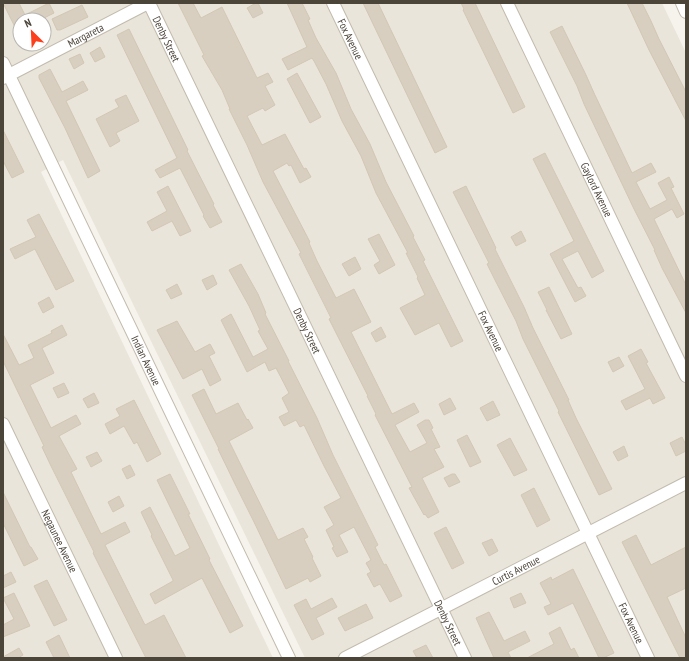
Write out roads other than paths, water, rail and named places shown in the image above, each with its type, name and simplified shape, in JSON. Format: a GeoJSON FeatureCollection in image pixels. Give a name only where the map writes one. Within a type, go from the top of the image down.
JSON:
{"type":"FeatureCollection","features":[{"type":"Feature","properties":{"kind":"street","name":"Margareta"},"geometry":{"type":"LineString","coordinates":[[6,77],[148,3]]}},
{"type":"Feature","properties":{"kind":"street","name":"Denby Street"},"geometry":{"type":"LineString","coordinates":[[148,3],[465,658]]}},
{"type":"Feature","properties":{"kind":"street","name":"Fox Avenue"},"geometry":{"type":"LineString","coordinates":[[333,3],[648,658]]}},
{"type":"Feature","properties":{"kind":"street","name":"Gaylord Avenue"},"geometry":{"type":"LineString","coordinates":[[507,3],[686,376]]}},
{"type":"Feature","properties":{"kind":"street"},"geometry":{"type":"LineString","coordinates":[[682,3],[686,12]]}},
{"type":"Feature","properties":{"kind":"street","name":"Indian Avenue"},"geometry":{"type":"LineString","coordinates":[[3,63],[6,77],[289,658]]}},
{"type":"Feature","properties":{"kind":"street","name":"Negaunee Avenue"},"geometry":{"type":"LineString","coordinates":[[3,424],[116,658]]}},
{"type":"Feature","properties":{"kind":"street","name":"Curtis Avenue"},"geometry":{"type":"LineString","coordinates":[[345,658],[686,483]]}}]}
